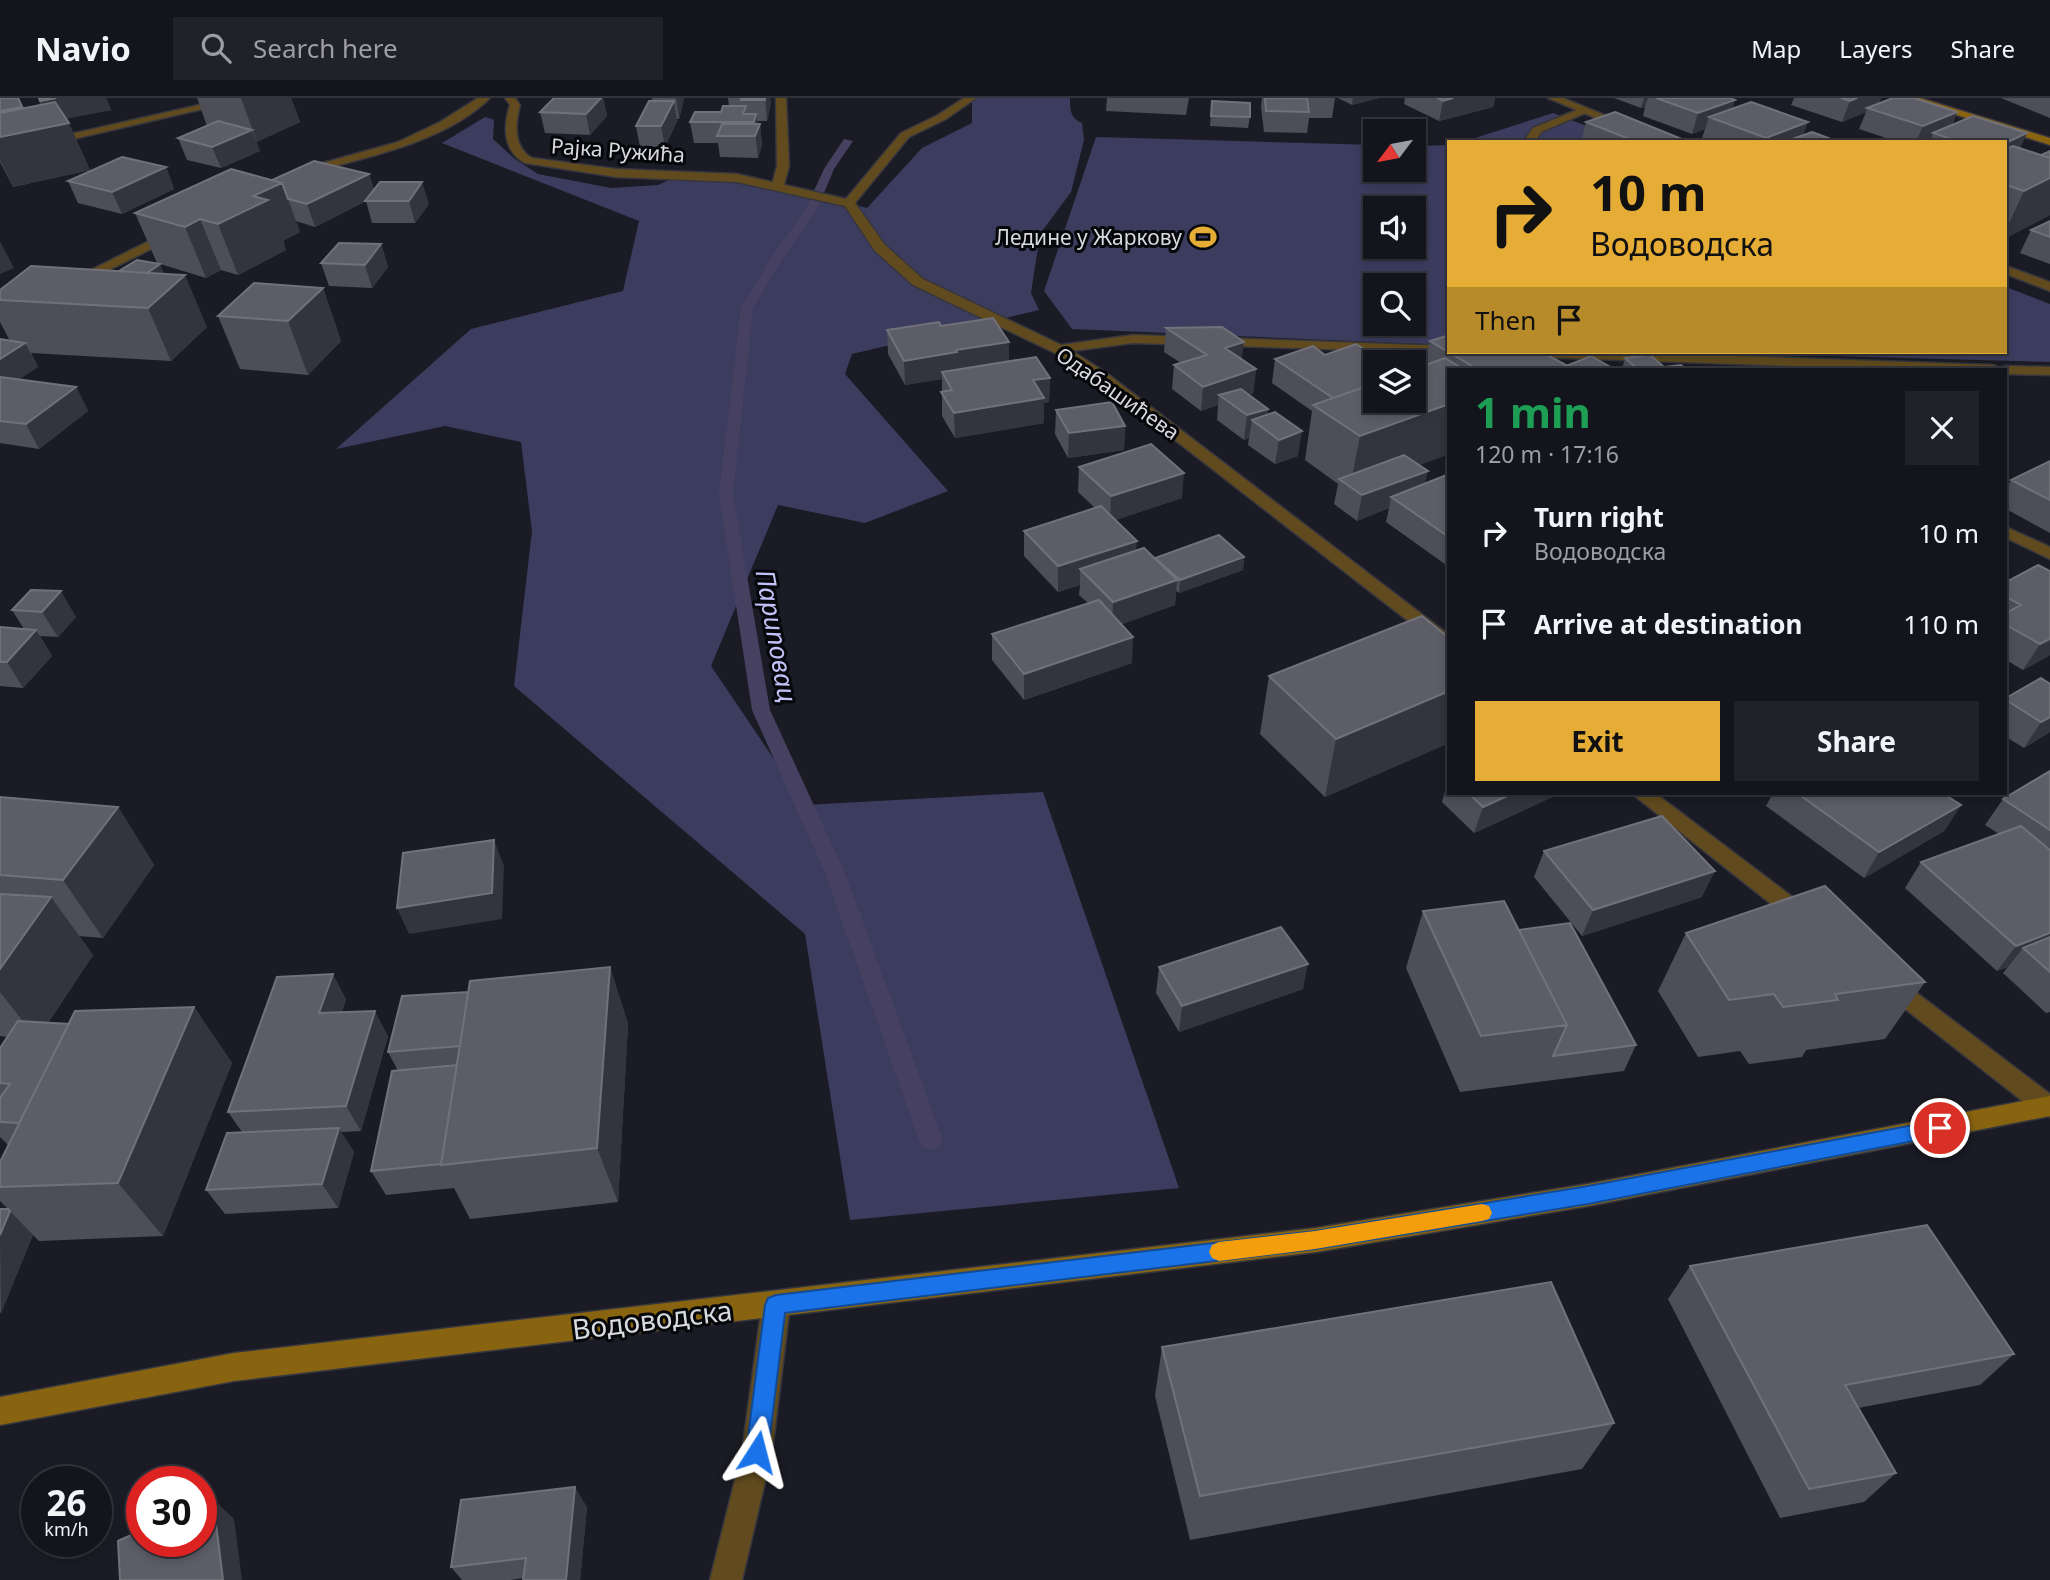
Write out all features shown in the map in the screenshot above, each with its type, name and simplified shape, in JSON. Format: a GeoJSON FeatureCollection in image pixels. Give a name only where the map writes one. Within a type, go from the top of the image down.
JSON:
{"type":"FeatureCollection","features":[{"type":"Feature","properties":{"kind":"street"},"geometry":{"type":"LineString","coordinates":[[0,153],[245,98]]}},
{"type":"Feature","properties":{"kind":"street"},"geometry":{"type":"LineString","coordinates":[[283,179],[307,168],[402,144],[444,124],[485,98]]}},
{"type":"Feature","properties":{"kind":"street","name":"Рајка Ружића"},"geometry":{"type":"LineString","coordinates":[[510,98],[515,105],[512,116],[514,148],[522,159],[616,173],[706,175],[778,185],[845,201]]}},
{"type":"Feature","properties":{"kind":"street"},"geometry":{"type":"LineString","coordinates":[[778,185],[783,166],[781,98]]}},
{"type":"Feature","properties":{"kind":"street"},"geometry":{"type":"LineString","coordinates":[[845,201],[905,135],[942,117],[971,98]]}},
{"type":"Feature","properties":{"kind":"street"},"geometry":{"type":"LineString","coordinates":[[1553,98],[1659,140]]}},
{"type":"Feature","properties":{"kind":"street"},"geometry":{"type":"LineString","coordinates":[[1909,98],[2050,142]]}},
{"type":"Feature","properties":{"kind":"street"},"geometry":{"type":"LineString","coordinates":[[1530,140],[1537,130],[1584,110]]}},
{"type":"Feature","properties":{"kind":"street","name":"Одабашићева"},"geometry":{"type":"LineString","coordinates":[[845,201],[880,248],[918,282],[1060,350],[1100,375],[1447,642]]}},
{"type":"Feature","properties":{"kind":"street"},"geometry":{"type":"LineString","coordinates":[[56,290],[187,226]]}},
{"type":"Feature","properties":{"kind":"street"},"geometry":{"type":"LineString","coordinates":[[2007,270],[2050,287]]}},
{"type":"Feature","properties":{"kind":"street"},"geometry":{"type":"LineString","coordinates":[[1060,350],[1078,345],[1133,339],[1447,350]]}},
{"type":"Feature","properties":{"kind":"street"},"geometry":{"type":"LineString","coordinates":[[1582,354],[1967,368]]}},
{"type":"Feature","properties":{"kind":"street"},"geometry":{"type":"LineString","coordinates":[[1653,356],[1676,368]]}},
{"type":"Feature","properties":{"kind":"street"},"geometry":{"type":"LineString","coordinates":[[2007,370],[2050,371]]}},
{"type":"Feature","properties":{"kind":"street"},"geometry":{"type":"LineString","coordinates":[[2007,532],[2050,554]]}},
{"type":"Feature","properties":{"kind":"street"},"geometry":{"type":"LineString","coordinates":[[1644,795],[1817,928]]}},
{"type":"Feature","properties":{"kind":"street"},"geometry":{"type":"LineString","coordinates":[[1872,971],[2049,1106]]}},
{"type":"Feature","properties":{"kind":"street","name":"Водоводска"},"geometry":{"type":"LineString","coordinates":[[0,1411],[234,1367],[1315,1240],[1601,1193],[2049,1106]]}},
{"type":"Feature","properties":{"kind":"street"},"geometry":{"type":"LineString","coordinates":[[726,1580],[757,1452],[776,1305]]}},
{"type":"Feature","properties":{"kind":"shaded area"},"geometry":{"type":"Polygon","coordinates":[[[972,98],[1070,98],[1073,116],[1082,123],[1084,140],[1071,192],[1040,234],[1031,293],[1039,310],[852,354],[845,374],[948,491],[865,523],[778,505],[711,666],[805,805],[1043,792],[1179,1188],[850,1220],[805,934],[514,686],[532,531],[521,442],[445,426],[336,449],[471,329],[623,291],[639,221],[442,143],[485,117],[494,120],[493,139],[515,159],[538,174],[611,188],[658,185],[680,175],[778,185],[867,208],[922,148],[972,123],[972,98]]]}},
{"type":"Feature","properties":{"kind":"shaded area"},"geometry":{"type":"Polygon","coordinates":[[[1553,113],[1623,140],[1468,140],[1553,113]]]}},
{"type":"Feature","properties":{"kind":"shaded area"},"geometry":{"type":"Polygon","coordinates":[[[1096,137],[1363,145],[1363,182],[1426,182],[1426,146],[1447,145],[1447,345],[1072,329],[1044,291],[1096,137]]]}},
{"type":"Feature","properties":{"kind":"shaded area"},"geometry":{"type":"Polygon","coordinates":[[[2007,287],[2050,304],[2050,362],[1756,354],[2007,354],[2007,287]]]}},
{"type":"Feature","properties":{"kind":"building"},"geometry":{"type":"Polygon","coordinates":[[[0,98],[18,98],[22,107],[0,111],[0,98]]]}},
{"type":"Feature","properties":{"kind":"building"},"geometry":{"type":"Polygon","coordinates":[[[554,98],[601,98],[586,114],[540,112],[554,98]]]}},
{"type":"Feature","properties":{"kind":"building"},"geometry":{"type":"Polygon","coordinates":[[[765,98],[765,100],[741,100],[765,98]]]}},
{"type":"Feature","properties":{"kind":"building"},"geometry":{"type":"Polygon","coordinates":[[[1265,98],[1307,98],[1309,112],[1266,111],[1265,98]]]}},
{"type":"Feature","properties":{"kind":"building"},"geometry":{"type":"Polygon","coordinates":[[[1656,98],[1730,98],[1735,100],[1698,113],[1656,98]]]}},
{"type":"Feature","properties":{"kind":"building"},"geometry":{"type":"Polygon","coordinates":[[[1893,98],[1914,98],[1957,112],[1923,126],[1867,108],[1893,98]]]}},
{"type":"Feature","properties":{"kind":"building"},"geometry":{"type":"Polygon","coordinates":[[[649,101],[674,101],[661,126],[636,126],[649,101]]]}},
{"type":"Feature","properties":{"kind":"building"},"geometry":{"type":"Polygon","coordinates":[[[1212,101],[1250,103],[1250,117],[1211,116],[1212,101]]]}},
{"type":"Feature","properties":{"kind":"building"},"geometry":{"type":"Polygon","coordinates":[[[55,102],[69,123],[0,137],[0,113],[55,102]]]}},
{"type":"Feature","properties":{"kind":"building"},"geometry":{"type":"Polygon","coordinates":[[[1751,102],[1808,122],[1766,138],[1709,117],[1751,102]]]}},
{"type":"Feature","properties":{"kind":"building"},"geometry":{"type":"Polygon","coordinates":[[[723,106],[746,106],[743,114],[756,114],[754,122],[690,122],[695,112],[721,112],[723,106]]]}},
{"type":"Feature","properties":{"kind":"building"},"geometry":{"type":"Polygon","coordinates":[[[1615,112],[1684,140],[1632,140],[1586,122],[1615,112]]]}},
{"type":"Feature","properties":{"kind":"building"},"geometry":{"type":"Polygon","coordinates":[[[1973,116],[2027,133],[2007,143],[2007,140],[1954,140],[1933,133],[1973,116]]]}},
{"type":"Feature","properties":{"kind":"building"},"geometry":{"type":"Polygon","coordinates":[[[218,121],[252,130],[212,147],[178,138],[218,121]]]}},
{"type":"Feature","properties":{"kind":"building"},"geometry":{"type":"Polygon","coordinates":[[[722,124],[760,124],[755,136],[717,136],[722,124]]]}},
{"type":"Feature","properties":{"kind":"building"},"geometry":{"type":"Polygon","coordinates":[[[1812,132],[1834,140],[1790,140],[1812,132]]]}},
{"type":"Feature","properties":{"kind":"building"},"geometry":{"type":"Polygon","coordinates":[[[2013,146],[2050,158],[2050,178],[2024,191],[2007,185],[2007,149],[2013,146]]]}},
{"type":"Feature","properties":{"kind":"building"},"geometry":{"type":"Polygon","coordinates":[[[2050,151],[2050,158],[2041,155],[2050,151]]]}},
{"type":"Feature","properties":{"kind":"building"},"geometry":{"type":"Polygon","coordinates":[[[122,157],[166,167],[112,192],[68,181],[122,157]]]}},
{"type":"Feature","properties":{"kind":"building"},"geometry":{"type":"Polygon","coordinates":[[[314,161],[369,174],[307,204],[288,199],[282,183],[272,180],[314,161]]]}},
{"type":"Feature","properties":{"kind":"building"},"geometry":{"type":"Polygon","coordinates":[[[231,169],[282,183],[253,196],[268,200],[218,224],[200,219],[185,227],[135,213],[231,169]]]}},
{"type":"Feature","properties":{"kind":"building"},"geometry":{"type":"Polygon","coordinates":[[[380,182],[422,182],[409,201],[365,201],[380,182]]]}},
{"type":"Feature","properties":{"kind":"building"},"geometry":{"type":"Polygon","coordinates":[[[2050,221],[2050,237],[2031,230],[2050,221]]]}},
{"type":"Feature","properties":{"kind":"building"},"geometry":{"type":"Polygon","coordinates":[[[339,243],[381,244],[365,265],[321,263],[339,243]]]}},
{"type":"Feature","properties":{"kind":"building"},"geometry":{"type":"Polygon","coordinates":[[[137,260],[160,264],[147,273],[119,271],[137,260]]]}},
{"type":"Feature","properties":{"kind":"building"},"geometry":{"type":"Polygon","coordinates":[[[31,266],[185,275],[148,308],[0,300],[0,290],[31,266]]]}},
{"type":"Feature","properties":{"kind":"building"},"geometry":{"type":"Polygon","coordinates":[[[254,283],[323,288],[288,321],[218,316],[254,283]]]}},
{"type":"Feature","properties":{"kind":"building"},"geometry":{"type":"Polygon","coordinates":[[[993,318],[1009,342],[904,361],[887,330],[939,322],[941,326],[993,318]]]}},
{"type":"Feature","properties":{"kind":"building"},"geometry":{"type":"Polygon","coordinates":[[[1222,327],[1244,342],[1225,348],[1256,369],[1203,387],[1174,365],[1207,355],[1166,328],[1222,327]]]}},
{"type":"Feature","properties":{"kind":"building"},"geometry":{"type":"Polygon","coordinates":[[[1447,336],[1447,351],[1430,341],[1447,336]]]}},
{"type":"Feature","properties":{"kind":"building"},"geometry":{"type":"Polygon","coordinates":[[[0,339],[25,343],[0,359],[0,339]]]}},
{"type":"Feature","properties":{"kind":"building"},"geometry":{"type":"Polygon","coordinates":[[[1356,344],[1365,350],[1363,350],[1363,388],[1333,398],[1275,359],[1313,346],[1325,355],[1356,344]]]}},
{"type":"Feature","properties":{"kind":"building"},"geometry":{"type":"Polygon","coordinates":[[[1452,354],[1546,354],[1571,368],[1475,368],[1452,354]]]}},
{"type":"Feature","properties":{"kind":"building"},"geometry":{"type":"Polygon","coordinates":[[[1650,355],[1664,367],[1681,365],[1685,368],[1636,368],[1625,358],[1650,355]]]}},
{"type":"Feature","properties":{"kind":"building"},"geometry":{"type":"Polygon","coordinates":[[[1591,356],[1612,368],[1571,368],[1566,366],[1591,356]]]}},
{"type":"Feature","properties":{"kind":"building"},"geometry":{"type":"Polygon","coordinates":[[[1036,357],[1050,378],[1033,380],[1044,398],[954,413],[941,392],[952,390],[942,372],[1036,357]]]}},
{"type":"Feature","properties":{"kind":"building"},"geometry":{"type":"Polygon","coordinates":[[[1445,358],[1461,368],[1447,368],[1447,405],[1426,412],[1426,365],[1445,358]]]}},
{"type":"Feature","properties":{"kind":"building"},"geometry":{"type":"Polygon","coordinates":[[[0,377],[76,387],[26,424],[0,421],[0,377]]]}},
{"type":"Feature","properties":{"kind":"building"},"geometry":{"type":"Polygon","coordinates":[[[1363,388],[1363,413],[1424,413],[1360,436],[1313,405],[1363,388]]]}},
{"type":"Feature","properties":{"kind":"building"},"geometry":{"type":"Polygon","coordinates":[[[1241,389],[1268,409],[1247,415],[1219,395],[1241,389]]]}},
{"type":"Feature","properties":{"kind":"building"},"geometry":{"type":"Polygon","coordinates":[[[1112,402],[1125,426],[1069,433],[1056,410],[1112,402]]]}},
{"type":"Feature","properties":{"kind":"building"},"geometry":{"type":"Polygon","coordinates":[[[1275,412],[1302,431],[1279,440],[1252,420],[1275,412]]]}},
{"type":"Feature","properties":{"kind":"building"},"geometry":{"type":"Polygon","coordinates":[[[1151,444],[1184,473],[1111,496],[1079,467],[1151,444]]]}},
{"type":"Feature","properties":{"kind":"building"},"geometry":{"type":"Polygon","coordinates":[[[1404,455],[1428,471],[1362,495],[1339,479],[1404,455]]]}},
{"type":"Feature","properties":{"kind":"building"},"geometry":{"type":"Polygon","coordinates":[[[2050,461],[2050,500],[2011,480],[2050,461]]]}},
{"type":"Feature","properties":{"kind":"building"},"geometry":{"type":"Polygon","coordinates":[[[1447,475],[1447,536],[1391,497],[1447,475]]]}},
{"type":"Feature","properties":{"kind":"building"},"geometry":{"type":"Polygon","coordinates":[[[1101,506],[1137,541],[1058,566],[1024,531],[1101,506]]]}},
{"type":"Feature","properties":{"kind":"building"},"geometry":{"type":"Polygon","coordinates":[[[1219,535],[1244,557],[1180,580],[1155,558],[1219,535]]]}},
{"type":"Feature","properties":{"kind":"building"},"geometry":{"type":"Polygon","coordinates":[[[1144,548],[1177,580],[1113,602],[1080,569],[1144,548]]]}},
{"type":"Feature","properties":{"kind":"building"},"geometry":{"type":"Polygon","coordinates":[[[2038,565],[2050,571],[2050,639],[2040,644],[2007,626],[2007,612],[2021,605],[2007,598],[2007,581],[2038,565]]]}},
{"type":"Feature","properties":{"kind":"building"},"geometry":{"type":"Polygon","coordinates":[[[31,590],[61,591],[42,612],[12,610],[31,590]]]}},
{"type":"Feature","properties":{"kind":"building"},"geometry":{"type":"Polygon","coordinates":[[[1099,600],[1133,637],[1024,674],[992,634],[1099,600]]]}},
{"type":"Feature","properties":{"kind":"building"},"geometry":{"type":"Polygon","coordinates":[[[1422,616],[1447,636],[1447,692],[1336,739],[1269,676],[1422,616]]]}},
{"type":"Feature","properties":{"kind":"building"},"geometry":{"type":"Polygon","coordinates":[[[0,627],[36,630],[7,662],[0,662],[0,627]]]}},
{"type":"Feature","properties":{"kind":"building"},"geometry":{"type":"Polygon","coordinates":[[[2041,678],[2050,684],[2050,717],[2041,722],[2007,701],[2007,697],[2041,678]]]}},
{"type":"Feature","properties":{"kind":"building"},"geometry":{"type":"Polygon","coordinates":[[[2050,771],[2050,830],[2003,799],[2050,771]]]}},
{"type":"Feature","properties":{"kind":"building"},"geometry":{"type":"Polygon","coordinates":[[[1470,795],[1510,795],[1483,807],[1470,795]]]}},
{"type":"Feature","properties":{"kind":"building"},"geometry":{"type":"Polygon","coordinates":[[[1800,795],[1945,795],[1961,805],[1879,852],[1800,795]]]}},
{"type":"Feature","properties":{"kind":"building"},"geometry":{"type":"Polygon","coordinates":[[[0,797],[118,807],[63,880],[0,875],[0,797]]]}},
{"type":"Feature","properties":{"kind":"building"},"geometry":{"type":"Polygon","coordinates":[[[1662,816],[1715,871],[1593,910],[1544,851],[1662,816]]]}},
{"type":"Feature","properties":{"kind":"building"},"geometry":{"type":"Polygon","coordinates":[[[2021,826],[2050,850],[2050,933],[2016,946],[1921,862],[2021,826]]]}},
{"type":"Feature","properties":{"kind":"building"},"geometry":{"type":"Polygon","coordinates":[[[494,840],[492,893],[397,908],[403,853],[494,840]]]}},
{"type":"Feature","properties":{"kind":"building"},"geometry":{"type":"Polygon","coordinates":[[[1825,886],[1925,982],[1835,994],[1838,1000],[1783,1007],[1774,994],[1729,1000],[1686,933],[1825,886]]]}},
{"type":"Feature","properties":{"kind":"building"},"geometry":{"type":"Polygon","coordinates":[[[0,894],[51,897],[0,969],[0,894]]]}},
{"type":"Feature","properties":{"kind":"building"},"geometry":{"type":"Polygon","coordinates":[[[1504,901],[1567,1025],[1481,1036],[1423,911],[1504,901]]]}},
{"type":"Feature","properties":{"kind":"building"},"geometry":{"type":"Polygon","coordinates":[[[1570,923],[1636,1045],[1553,1056],[1567,1025],[1519,930],[1570,923]]]}},
{"type":"Feature","properties":{"kind":"building"},"geometry":{"type":"Polygon","coordinates":[[[1281,927],[1308,964],[1182,1006],[1159,967],[1281,927]]]}},
{"type":"Feature","properties":{"kind":"building"},"geometry":{"type":"Polygon","coordinates":[[[2050,937],[2050,972],[2023,948],[2050,937]]]}},
{"type":"Feature","properties":{"kind":"building"},"geometry":{"type":"Polygon","coordinates":[[[610,967],[597,1148],[441,1165],[470,981],[610,967]]]}},
{"type":"Feature","properties":{"kind":"building"},"geometry":{"type":"Polygon","coordinates":[[[333,974],[319,1013],[375,1011],[346,1106],[228,1112],[277,977],[333,974]]]}},
{"type":"Feature","properties":{"kind":"building"},"geometry":{"type":"Polygon","coordinates":[[[468,992],[460,1046],[388,1052],[402,996],[468,992]]]}},
{"type":"Feature","properties":{"kind":"building"},"geometry":{"type":"Polygon","coordinates":[[[194,1007],[118,1183],[0,1187],[0,1162],[75,1011],[194,1007]]]}},
{"type":"Feature","properties":{"kind":"building"},"geometry":{"type":"Polygon","coordinates":[[[18,1021],[69,1024],[19,1123],[0,1122],[0,1098],[10,1084],[0,1083],[0,1048],[18,1021]]]}},
{"type":"Feature","properties":{"kind":"building"},"geometry":{"type":"Polygon","coordinates":[[[457,1065],[441,1164],[371,1171],[392,1071],[457,1065]]]}},
{"type":"Feature","properties":{"kind":"building"},"geometry":{"type":"Polygon","coordinates":[[[339,1128],[322,1184],[206,1190],[227,1133],[339,1128]]]}},
{"type":"Feature","properties":{"kind":"building"},"geometry":{"type":"Polygon","coordinates":[[[0,1209],[10,1211],[0,1235],[0,1209]]]}},
{"type":"Feature","properties":{"kind":"building"},"geometry":{"type":"Polygon","coordinates":[[[1927,1225],[2014,1354],[1845,1385],[1896,1473],[1809,1489],[1690,1266],[1927,1225]]]}},
{"type":"Feature","properties":{"kind":"building"},"geometry":{"type":"Polygon","coordinates":[[[1551,1282],[1614,1423],[1200,1496],[1162,1347],[1551,1282]]]}},
{"type":"Feature","properties":{"kind":"building"},"geometry":{"type":"Polygon","coordinates":[[[575,1487],[566,1580],[523,1580],[526,1558],[451,1567],[461,1500],[575,1487]]]}},
{"type":"Feature","properties":{"kind":"building"},"geometry":{"type":"Polygon","coordinates":[[[217,1531],[223,1580],[120,1580],[118,1541],[126,1537],[126,1557],[217,1557],[217,1531]]]}},
{"type":"Feature","properties":{"kind":"waterway","name":"Париповац"},"geometry":{"type":"LineString","coordinates":[[848,141],[829,169],[811,210],[777,258],[747,308],[726,494],[761,710],[835,873],[931,1140]]}},
{"type":"Feature","properties":{"kind":"slow traffic"},"geometry":{"type":"LineString","coordinates":[[1219,1252],[1315,1240],[1482,1213]]}},
{"type":"Feature","properties":{"kind":"place","name":"Ледине у Жаркову"},"geometry":{"type":"Point","coordinates":[1203,237]}},
{"type":"Feature","properties":{"kind":"route"},"geometry":{"type":"LineString","coordinates":[[757,1452],[776,1305],[1315,1240],[1588,1195],[1940,1128]]}}]}
